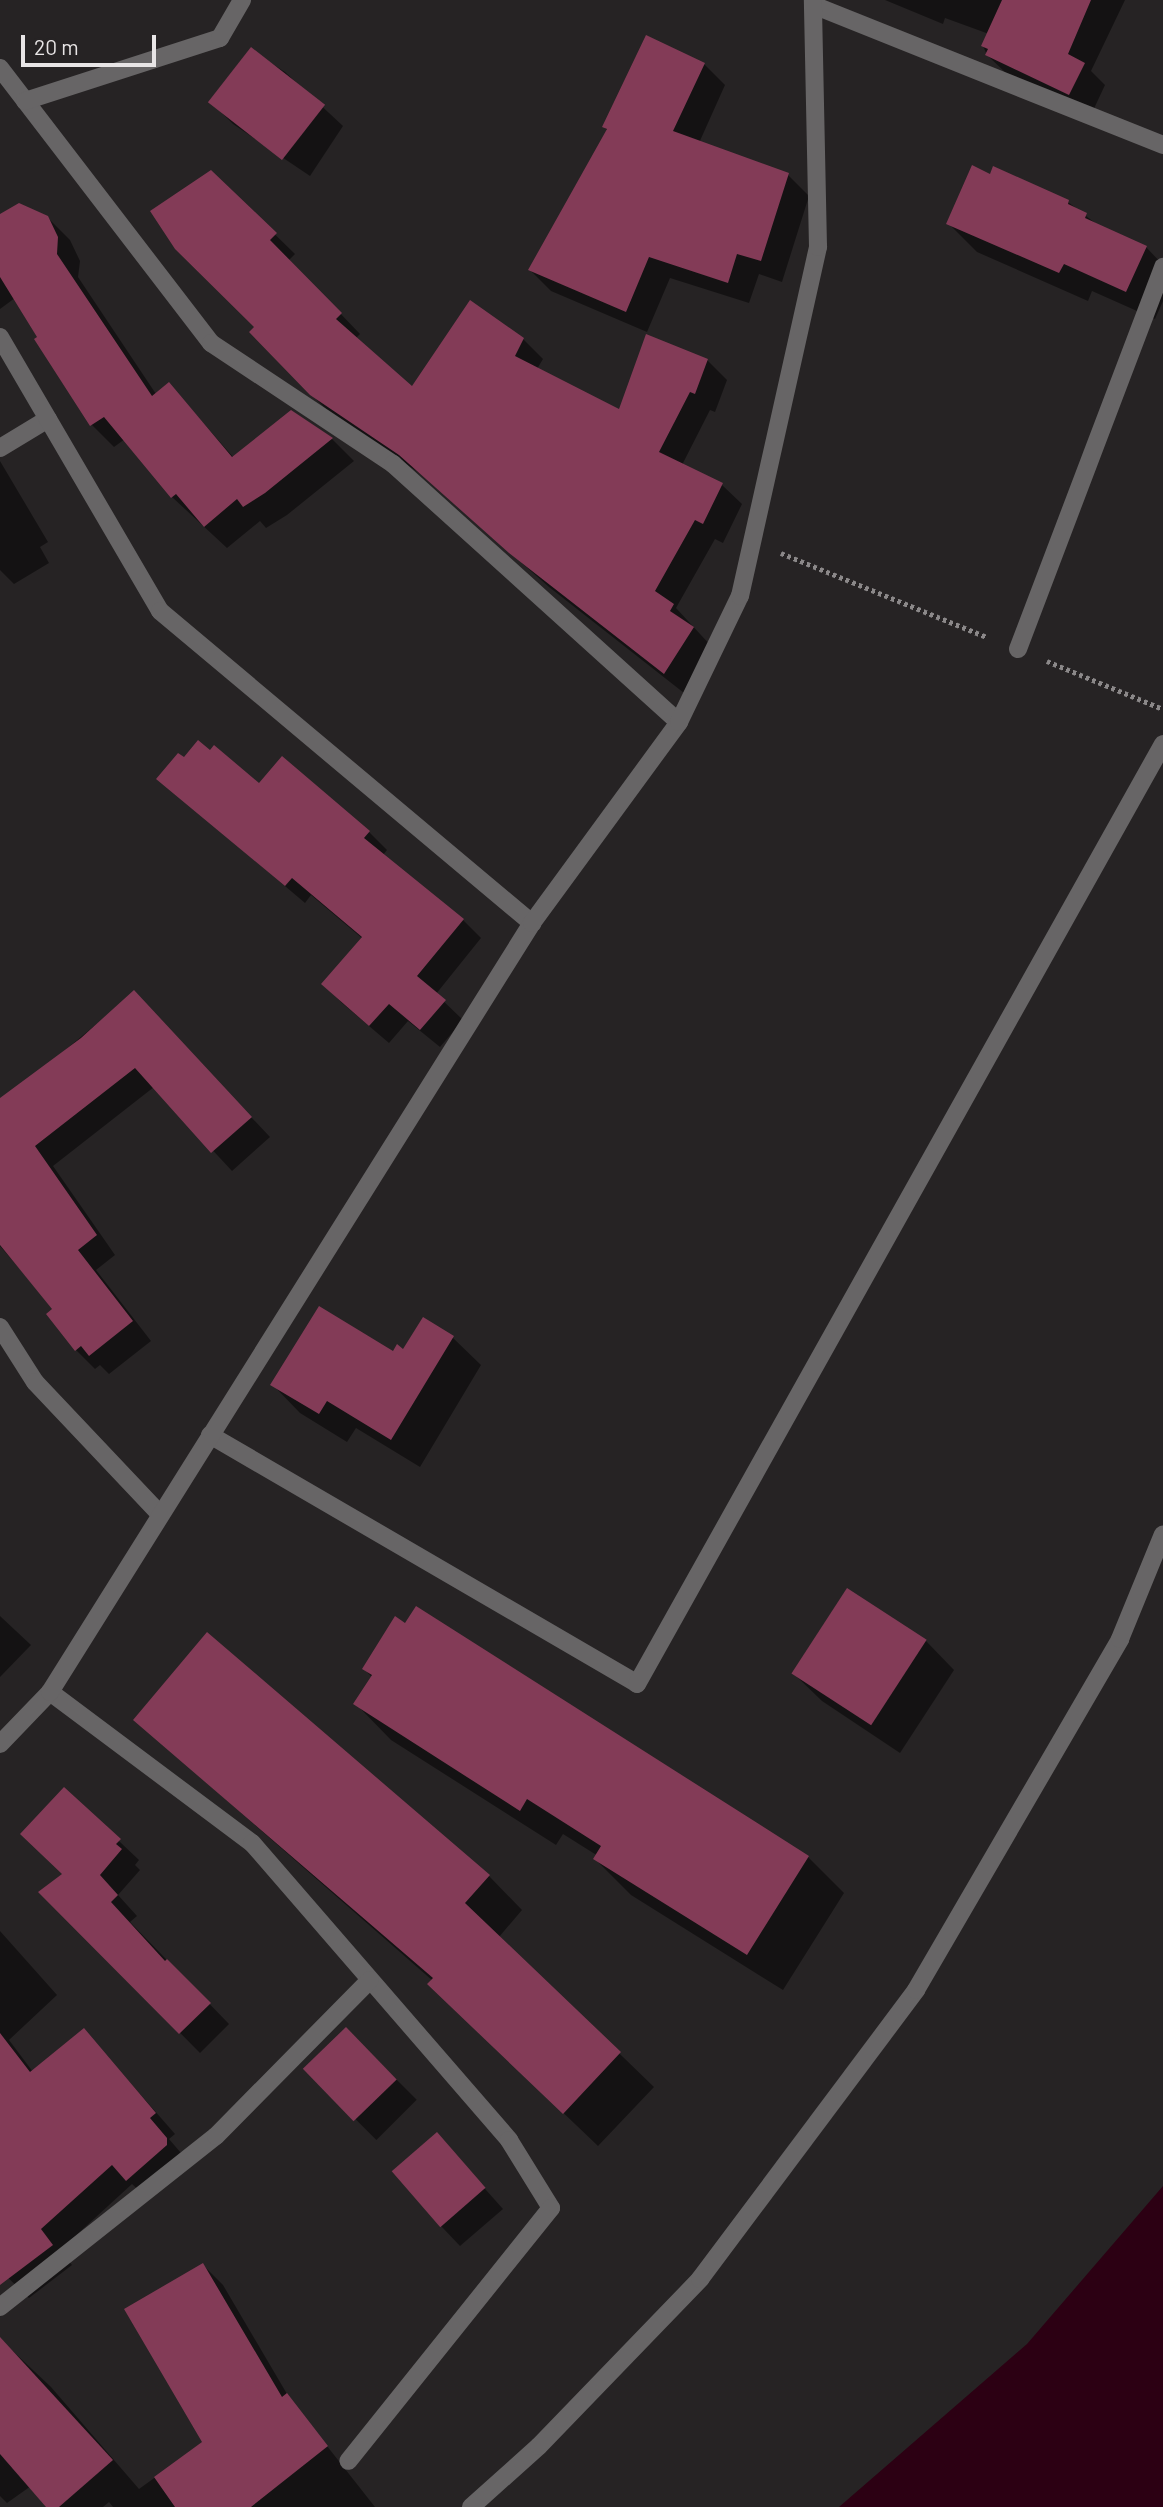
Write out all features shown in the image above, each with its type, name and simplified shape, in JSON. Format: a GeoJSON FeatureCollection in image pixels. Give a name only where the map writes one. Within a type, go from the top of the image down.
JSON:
{"type":"FeatureCollection","features":[{"type":"Feature","properties":{"kind":"street"},"geometry":{"type":"LineString","coordinates":[[25,101],[220,38],[242,0]]}},
{"type":"Feature","properties":{"kind":"street"},"geometry":{"type":"LineString","coordinates":[[0,1744],[50,1692],[532,923],[679,722],[740,596],[818,247],[813,3],[1163,145]]}},
{"type":"Feature","properties":{"kind":"street"},"geometry":{"type":"LineString","coordinates":[[0,68],[211,343],[393,464],[679,722]]}},
{"type":"Feature","properties":{"kind":"street"},"geometry":{"type":"LineString","coordinates":[[1018,649],[1163,267]]}},
{"type":"Feature","properties":{"kind":"street"},"geometry":{"type":"LineString","coordinates":[[0,337],[160,611],[532,923]]}},
{"type":"Feature","properties":{"kind":"street"},"geometry":{"type":"LineString","coordinates":[[0,448],[48,419]]}},
{"type":"Feature","properties":{"kind":"street"},"geometry":{"type":"LineString","coordinates":[[210,1435],[637,1684],[1163,744]]}},
{"type":"Feature","properties":{"kind":"street"},"geometry":{"type":"LineString","coordinates":[[0,1327],[35,1382],[160,1514]]}},
{"type":"Feature","properties":{"kind":"street"},"geometry":{"type":"LineString","coordinates":[[471,2507],[539,2446],[700,2279],[916,1990],[1120,1639],[1163,1534]]}},
{"type":"Feature","properties":{"kind":"street"},"geometry":{"type":"LineString","coordinates":[[50,1692],[252,1843],[509,2140],[551,2208],[348,2461]]}},
{"type":"Feature","properties":{"kind":"street"},"geometry":{"type":"LineString","coordinates":[[0,2307],[216,2136],[370,1980]]}},
{"type":"Feature","properties":{"kind":"path"},"geometry":{"type":"LineString","coordinates":[[753,541],[1163,709]]}},
{"type":"Feature","properties":{"kind":"shaded area"},"geometry":{"type":"Polygon","coordinates":[[[1163,2186],[1163,2507],[839,2507],[1027,2344],[1163,2186]]]}},
{"type":"Feature","properties":{"kind":"building"},"geometry":{"type":"Polygon","coordinates":[[[1002,0],[1091,0],[1068,54],[1085,63],[1069,95],[985,55],[988,49],[981,46],[1002,0]]]}},
{"type":"Feature","properties":{"kind":"building"},"geometry":{"type":"Polygon","coordinates":[[[646,35],[705,63],[673,131],[789,173],[761,261],[737,254],[728,283],[649,257],[626,312],[528,270],[607,129],[602,127],[646,35]]]}},
{"type":"Feature","properties":{"kind":"building"},"geometry":{"type":"Polygon","coordinates":[[[251,47],[325,105],[282,160],[208,102],[251,47]]]}},
{"type":"Feature","properties":{"kind":"building"},"geometry":{"type":"Polygon","coordinates":[[[972,165],[990,174],[993,166],[1069,200],[1068,204],[1087,213],[1085,218],[1147,246],[1126,292],[1064,264],[1059,273],[946,224],[972,165]]]}},
{"type":"Feature","properties":{"kind":"building"},"geometry":{"type":"Polygon","coordinates":[[[211,170],[277,233],[270,240],[342,313],[336,319],[412,386],[470,300],[524,338],[515,356],[619,409],[646,334],[708,359],[695,394],[690,392],[659,452],[723,483],[703,524],[695,520],[655,591],[674,604],[670,611],[694,627],[664,674],[509,553],[399,455],[310,395],[249,332],[254,327],[175,249],[150,211],[211,170]]]}},
{"type":"Feature","properties":{"kind":"building"},"geometry":{"type":"Polygon","coordinates":[[[19,203],[48,216],[58,237],[57,254],[152,396],[169,382],[232,457],[291,410],[333,438],[265,493],[243,507],[237,499],[204,527],[176,494],[171,498],[104,417],[90,426],[34,339],[37,337],[0,277],[0,214],[19,203]]]}},
{"type":"Feature","properties":{"kind":"building"},"geometry":{"type":"Polygon","coordinates":[[[198,740],[210,750],[214,745],[259,783],[282,756],[370,831],[364,838],[464,919],[417,976],[446,1000],[420,1030],[389,1004],[369,1026],[321,984],[362,937],[292,878],[285,886],[156,779],[178,753],[184,757],[198,740]]]}},
{"type":"Feature","properties":{"kind":"building"},"geometry":{"type":"Polygon","coordinates":[[[134,990],[252,1117],[211,1153],[135,1068],[35,1146],[97,1235],[78,1250],[133,1321],[89,1356],[81,1346],[75,1351],[46,1314],[52,1309],[0,1245],[0,1098],[81,1038],[134,990]]]}},
{"type":"Feature","properties":{"kind":"building"},"geometry":{"type":"Polygon","coordinates":[[[319,1306],[393,1351],[397,1344],[403,1349],[423,1317],[454,1336],[391,1440],[327,1401],[319,1414],[270,1385],[319,1306]]]}},
{"type":"Feature","properties":{"kind":"building"},"geometry":{"type":"Polygon","coordinates":[[[847,1588],[927,1640],[871,1725],[791,1674],[847,1588]]]}},
{"type":"Feature","properties":{"kind":"building"},"geometry":{"type":"Polygon","coordinates":[[[416,1606],[809,1856],[747,1955],[593,1859],[601,1846],[527,1799],[520,1811],[353,1704],[372,1675],[362,1669],[395,1616],[405,1623],[416,1606]]]}},
{"type":"Feature","properties":{"kind":"building"},"geometry":{"type":"Polygon","coordinates":[[[207,1632],[490,1875],[465,1903],[621,2052],[563,2114],[427,1984],[433,1978],[133,1720],[207,1632]]]}},
{"type":"Feature","properties":{"kind":"building"},"geometry":{"type":"Polygon","coordinates":[[[64,1787],[121,1839],[116,1844],[122,1849],[100,1875],[118,1895],[111,1902],[165,1961],[167,1959],[211,2003],[179,2034],[38,1892],[62,1874],[20,1834],[64,1787]]]}},
{"type":"Feature","properties":{"kind":"building"},"geometry":{"type":"Polygon","coordinates":[[[346,2027],[397,2080],[354,2121],[303,2069],[346,2027]]]}},
{"type":"Feature","properties":{"kind":"building"},"geometry":{"type":"Polygon","coordinates":[[[84,2028],[156,2113],[150,2118],[167,2138],[167,2145],[126,2181],[112,2165],[41,2229],[53,2245],[0,2285],[0,2033],[30,2072],[84,2028]]]}},
{"type":"Feature","properties":{"kind":"building"},"geometry":{"type":"Polygon","coordinates":[[[437,2132],[486,2188],[440,2227],[392,2171],[437,2132]]]}},
{"type":"Feature","properties":{"kind":"building"},"geometry":{"type":"Polygon","coordinates":[[[203,2263],[282,2397],[287,2393],[328,2446],[251,2507],[175,2507],[154,2477],[202,2442],[124,2309],[203,2263]]]}},
{"type":"Feature","properties":{"kind":"building"},"geometry":{"type":"Polygon","coordinates":[[[0,2337],[113,2460],[59,2507],[46,2507],[0,2454],[0,2337]]]}}]}
